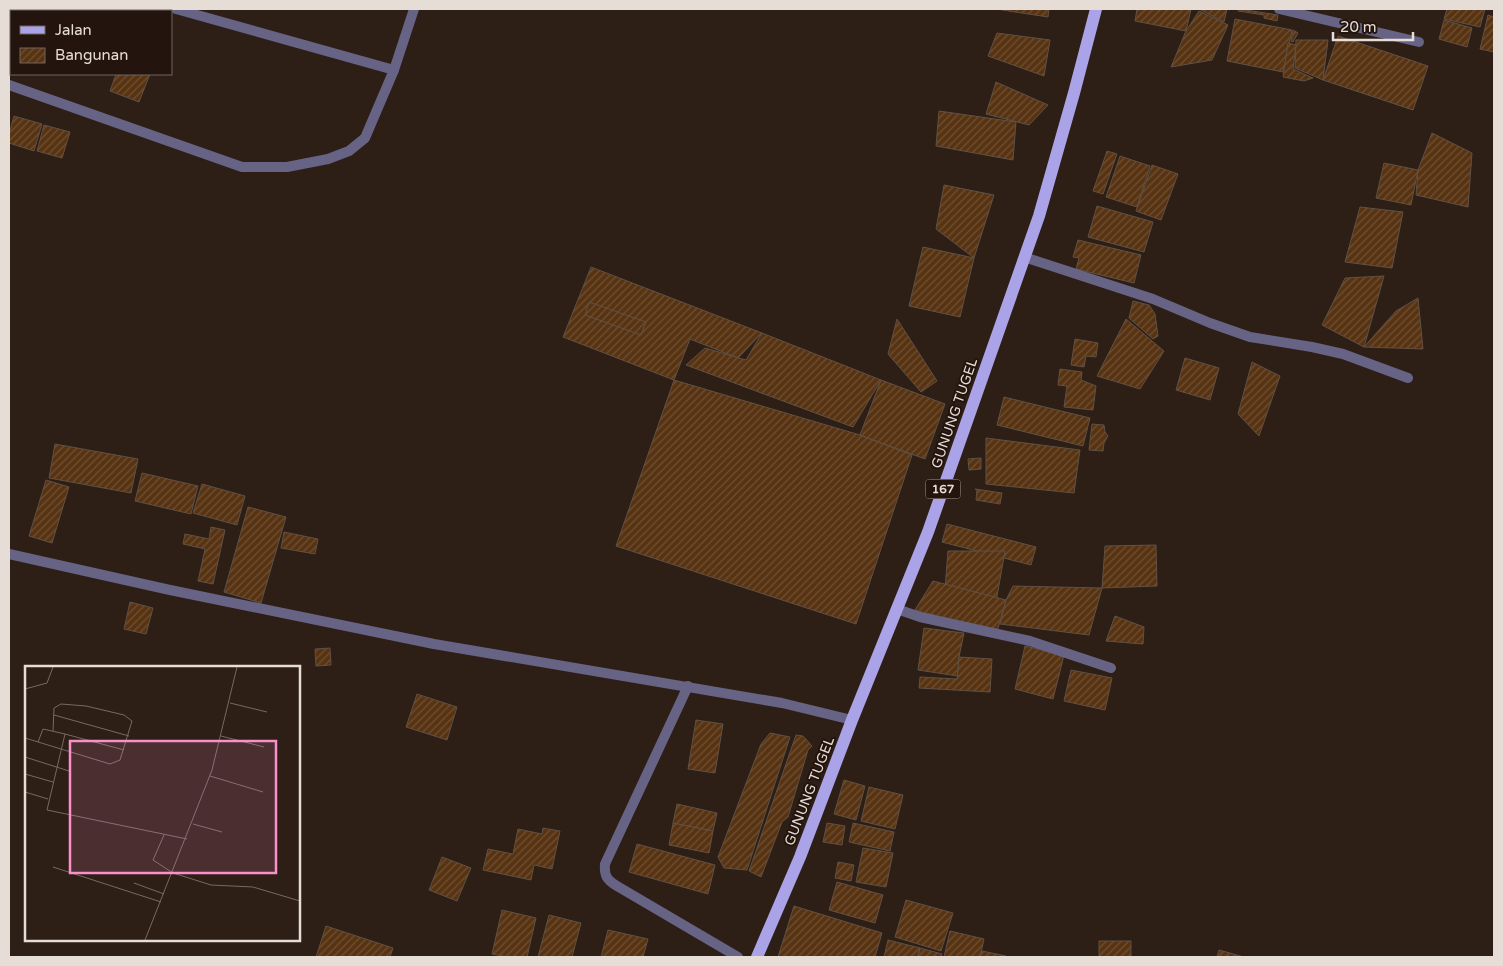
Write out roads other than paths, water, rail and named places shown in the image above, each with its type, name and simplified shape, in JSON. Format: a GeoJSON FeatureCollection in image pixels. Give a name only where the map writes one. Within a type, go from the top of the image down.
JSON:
{"type":"FeatureCollection","features":[{"type":"Feature","properties":{"kind":"main road","name":"GUNUNG TUGEL"},"geometry":{"type":"LineString","coordinates":[[757,957],[800,858],[852,720],[928,532],[1039,216],[1096,9]]}},
{"type":"Feature","properties":{"kind":"street"},"geometry":{"type":"LineString","coordinates":[[176,9],[394,70]]}},
{"type":"Feature","properties":{"kind":"street"},"geometry":{"type":"LineString","coordinates":[[9,85],[242,167],[287,167],[328,159],[349,151],[365,138],[394,70],[414,9]]}},
{"type":"Feature","properties":{"kind":"street"},"geometry":{"type":"LineString","coordinates":[[1279,9],[1419,42]]}},
{"type":"Feature","properties":{"kind":"street"},"geometry":{"type":"LineString","coordinates":[[1024,257],[1153,299],[1210,323],[1250,337],[1343,354],[1408,378]]}},
{"type":"Feature","properties":{"kind":"street"},"geometry":{"type":"LineString","coordinates":[[9,554],[170,590],[434,644],[782,703],[852,720]]}},
{"type":"Feature","properties":{"kind":"street"},"geometry":{"type":"LineString","coordinates":[[896,609],[920,617],[1030,641],[1111,668]]}},
{"type":"Feature","properties":{"kind":"street"},"geometry":{"type":"LineString","coordinates":[[688,686],[605,864],[604,872],[612,883],[738,957]]}}]}
